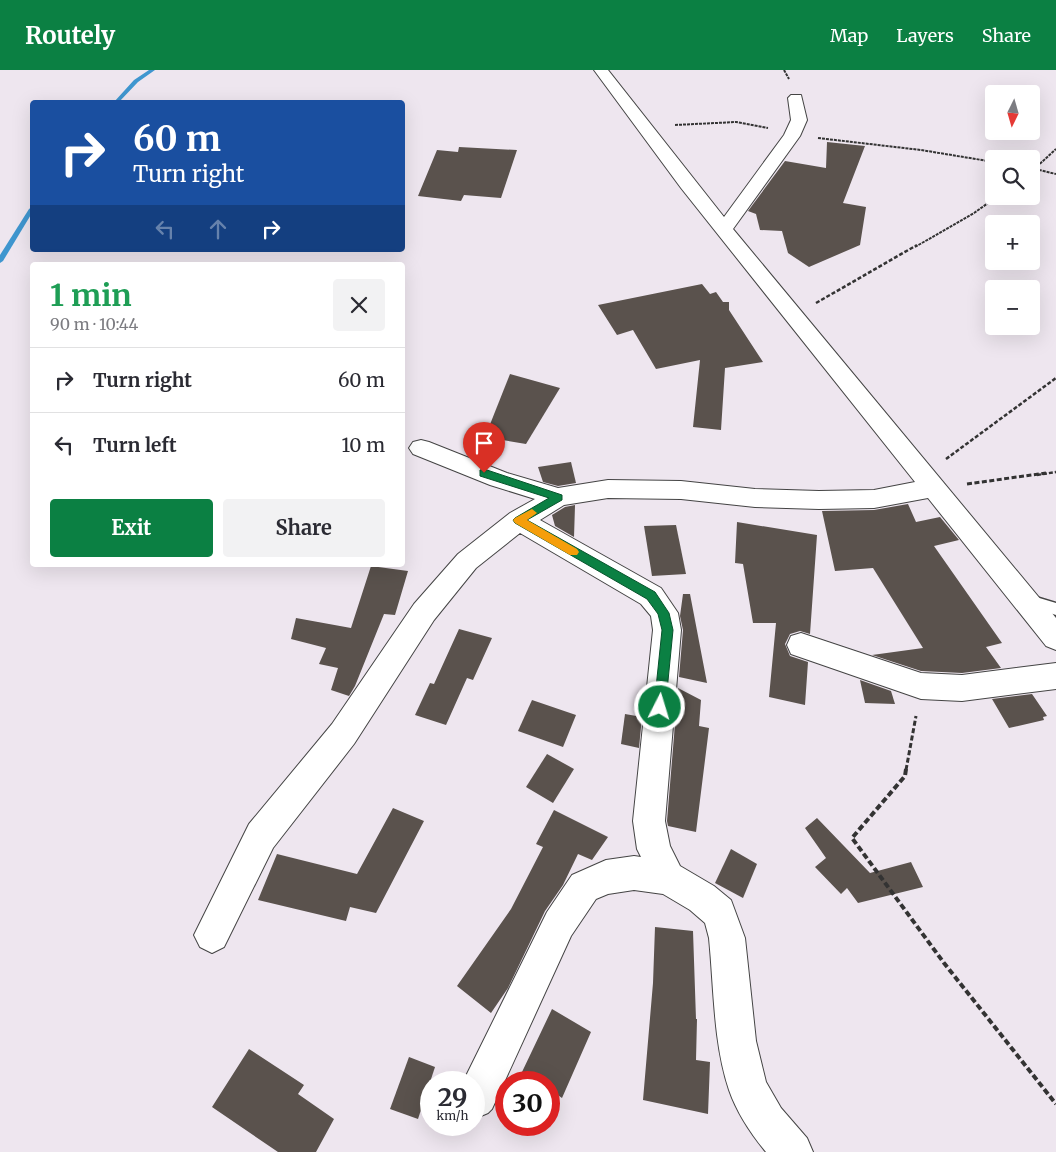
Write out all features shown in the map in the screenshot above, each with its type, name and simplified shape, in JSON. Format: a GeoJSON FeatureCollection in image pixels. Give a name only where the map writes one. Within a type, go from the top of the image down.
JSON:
{"type":"FeatureCollection","features":[{"type":"Feature","properties":{"kind":"street"},"geometry":{"type":"LineString","coordinates":[[601,70],[724,229],[1056,638]]}},
{"type":"Feature","properties":{"kind":"street"},"geometry":{"type":"LineString","coordinates":[[724,229],[792,136],[799,120],[796,98]]}},
{"type":"Feature","properties":{"kind":"street"},"geometry":{"type":"LineString","coordinates":[[421,448],[500,479],[558,497]]}},
{"type":"Feature","properties":{"kind":"street"},"geometry":{"type":"LineString","coordinates":[[212,935],[261,836],[343,734],[424,612],[467,561],[518,520],[558,497],[608,489],[682,490],[755,498],[874,499],[929,482]]}},
{"type":"Feature","properties":{"kind":"street"},"geometry":{"type":"LineString","coordinates":[[518,520],[651,596],[664,613],[667,630],[649,821],[654,849],[668,878]]}},
{"type":"Feature","properties":{"kind":"street"},"geometry":{"type":"LineString","coordinates":[[801,644],[921,686],[962,688],[1056,676]]}},
{"type":"Feature","properties":{"kind":"street"},"geometry":{"type":"LineString","coordinates":[[485,1080],[559,924],[584,887],[606,876],[634,873],[668,878],[702,898],[719,912],[726,938],[737,1041],[748,1089],[767,1122],[793,1152]]}},
{"type":"Feature","properties":{"kind":"lane"},"geometry":{"type":"LineString","coordinates":[[1024,599],[1056,609]]}},
{"type":"Feature","properties":{"kind":"path"},"geometry":{"type":"LineString","coordinates":[[1040,165],[1056,150]]}},
{"type":"Feature","properties":{"kind":"path"},"geometry":{"type":"LineString","coordinates":[[1040,170],[1056,174]]}},
{"type":"Feature","properties":{"kind":"path"},"geometry":{"type":"LineString","coordinates":[[794,315],[985,205]]}},
{"type":"Feature","properties":{"kind":"path"},"geometry":{"type":"LineString","coordinates":[[929,482],[1056,378]]}},
{"type":"Feature","properties":{"kind":"path"},"geometry":{"type":"LineString","coordinates":[[929,482],[1056,472]]}},
{"type":"Feature","properties":{"kind":"path"},"geometry":{"type":"LineString","coordinates":[[921,686],[904,776],[852,838],[944,963],[1056,1104]]}},
{"type":"Feature","properties":{"kind":"shaded area"},"geometry":{"type":"Polygon","coordinates":[[[0,70],[1056,70],[1056,1152],[0,1152],[0,70]]]}},
{"type":"Feature","properties":{"kind":"building"},"geometry":{"type":"Polygon","coordinates":[[[827,142],[865,146],[843,203],[866,207],[860,245],[809,267],[788,253],[782,231],[760,230],[756,214],[748,211],[785,161],[826,168],[827,142]]]}},
{"type":"Feature","properties":{"kind":"building"},"geometry":{"type":"Polygon","coordinates":[[[459,147],[517,150],[501,198],[464,195],[461,201],[418,196],[437,150],[458,152],[459,147]]]}},
{"type":"Feature","properties":{"kind":"building"},"geometry":{"type":"Polygon","coordinates":[[[702,284],[710,294],[716,292],[723,302],[729,302],[729,310],[763,362],[725,368],[721,430],[693,427],[700,360],[656,369],[633,330],[617,335],[598,305],[702,284]]]}},
{"type":"Feature","properties":{"kind":"building"},"geometry":{"type":"Polygon","coordinates":[[[510,374],[560,388],[526,444],[485,437],[510,374]]]}},
{"type":"Feature","properties":{"kind":"building"},"geometry":{"type":"Polygon","coordinates":[[[571,462],[576,483],[558,486],[543,482],[538,467],[571,462]]]}},
{"type":"Feature","properties":{"kind":"building"},"geometry":{"type":"Polygon","coordinates":[[[908,504],[916,522],[940,517],[959,540],[934,546],[1002,643],[986,647],[1001,668],[962,673],[921,671],[872,655],[923,648],[873,568],[835,571],[822,511],[874,510],[908,504]]]}},
{"type":"Feature","properties":{"kind":"building"},"geometry":{"type":"Polygon","coordinates":[[[575,505],[574,537],[555,526],[552,515],[565,507],[575,505]]]}},
{"type":"Feature","properties":{"kind":"building"},"geometry":{"type":"Polygon","coordinates":[[[737,522],[817,535],[810,634],[800,631],[790,634],[785,644],[790,656],[808,662],[805,705],[769,697],[776,623],[753,623],[743,564],[735,563],[737,522]]]}},
{"type":"Feature","properties":{"kind":"building"},"geometry":{"type":"Polygon","coordinates":[[[676,525],[686,574],[652,576],[644,526],[676,525]]]}},
{"type":"Feature","properties":{"kind":"building"},"geometry":{"type":"Polygon","coordinates":[[[371,567],[408,571],[395,615],[384,614],[355,686],[349,696],[331,690],[338,668],[319,664],[326,648],[291,639],[296,618],[351,628],[371,567]]]}},
{"type":"Feature","properties":{"kind":"building"},"geometry":{"type":"Polygon","coordinates":[[[683,594],[690,594],[707,683],[679,677],[683,630],[680,616],[683,594]]]}},
{"type":"Feature","properties":{"kind":"building"},"geometry":{"type":"Polygon","coordinates":[[[459,629],[492,638],[473,680],[467,678],[446,725],[415,715],[430,683],[434,684],[459,629]]]}},
{"type":"Feature","properties":{"kind":"building"},"geometry":{"type":"Polygon","coordinates":[[[860,680],[891,691],[895,704],[865,703],[860,680]]]}},
{"type":"Feature","properties":{"kind":"building"},"geometry":{"type":"Polygon","coordinates":[[[678,688],[701,700],[699,726],[709,728],[696,832],[668,826],[667,821],[678,688]]]}},
{"type":"Feature","properties":{"kind":"building"},"geometry":{"type":"Polygon","coordinates":[[[1032,694],[1047,716],[1043,717],[1044,720],[1009,728],[992,699],[1032,694]]]}},
{"type":"Feature","properties":{"kind":"building"},"geometry":{"type":"Polygon","coordinates":[[[532,700],[576,715],[563,747],[518,731],[532,700]]]}},
{"type":"Feature","properties":{"kind":"building"},"geometry":{"type":"Polygon","coordinates":[[[625,714],[642,717],[639,748],[621,744],[625,714]]]}},
{"type":"Feature","properties":{"kind":"building"},"geometry":{"type":"Polygon","coordinates":[[[547,754],[574,769],[553,803],[526,787],[547,754]]]}},
{"type":"Feature","properties":{"kind":"building"},"geometry":{"type":"Polygon","coordinates":[[[393,808],[424,821],[376,913],[350,907],[346,921],[258,900],[277,854],[357,874],[393,808]]]}},
{"type":"Feature","properties":{"kind":"building"},"geometry":{"type":"Polygon","coordinates":[[[554,810],[608,837],[592,860],[578,854],[563,885],[545,911],[508,988],[491,1013],[457,986],[511,909],[543,847],[536,844],[554,810]]]}},
{"type":"Feature","properties":{"kind":"building"},"geometry":{"type":"Polygon","coordinates":[[[817,818],[870,873],[911,862],[923,887],[858,903],[847,888],[841,894],[815,867],[826,858],[805,828],[817,818]]]}},
{"type":"Feature","properties":{"kind":"building"},"geometry":{"type":"Polygon","coordinates":[[[731,849],[757,864],[743,898],[715,883],[731,849]]]}},
{"type":"Feature","properties":{"kind":"building"},"geometry":{"type":"Polygon","coordinates":[[[655,927],[693,931],[697,1019],[696,1060],[710,1062],[708,1114],[643,1100],[653,983],[655,927]]]}},
{"type":"Feature","properties":{"kind":"building"},"geometry":{"type":"Polygon","coordinates":[[[552,1009],[591,1032],[562,1098],[560,1097],[560,1071],[522,1071],[552,1009]]]}},
{"type":"Feature","properties":{"kind":"building"},"geometry":{"type":"Polygon","coordinates":[[[249,1049],[304,1085],[298,1094],[334,1119],[316,1152],[278,1152],[212,1107],[249,1049]]]}},
{"type":"Feature","properties":{"kind":"building"},"geometry":{"type":"Polygon","coordinates":[[[409,1057],[435,1067],[434,1071],[420,1071],[420,1113],[418,1119],[390,1109],[409,1057]]]}},
{"type":"Feature","properties":{"kind":"waterway"},"geometry":{"type":"LineString","coordinates":[[118,100],[136,81],[152,70]]}},
{"type":"Feature","properties":{"kind":"waterway"},"geometry":{"type":"LineString","coordinates":[[0,261],[30,212]]}},
{"type":"Feature","properties":{"kind":"slow traffic"},"geometry":{"type":"LineString","coordinates":[[532,513],[518,520],[574,552]]}},
{"type":"Feature","properties":{"kind":"route"},"geometry":{"type":"LineString","coordinates":[[484,473],[558,497],[518,520],[651,596],[664,613],[667,630],[660,707]]}}]}
